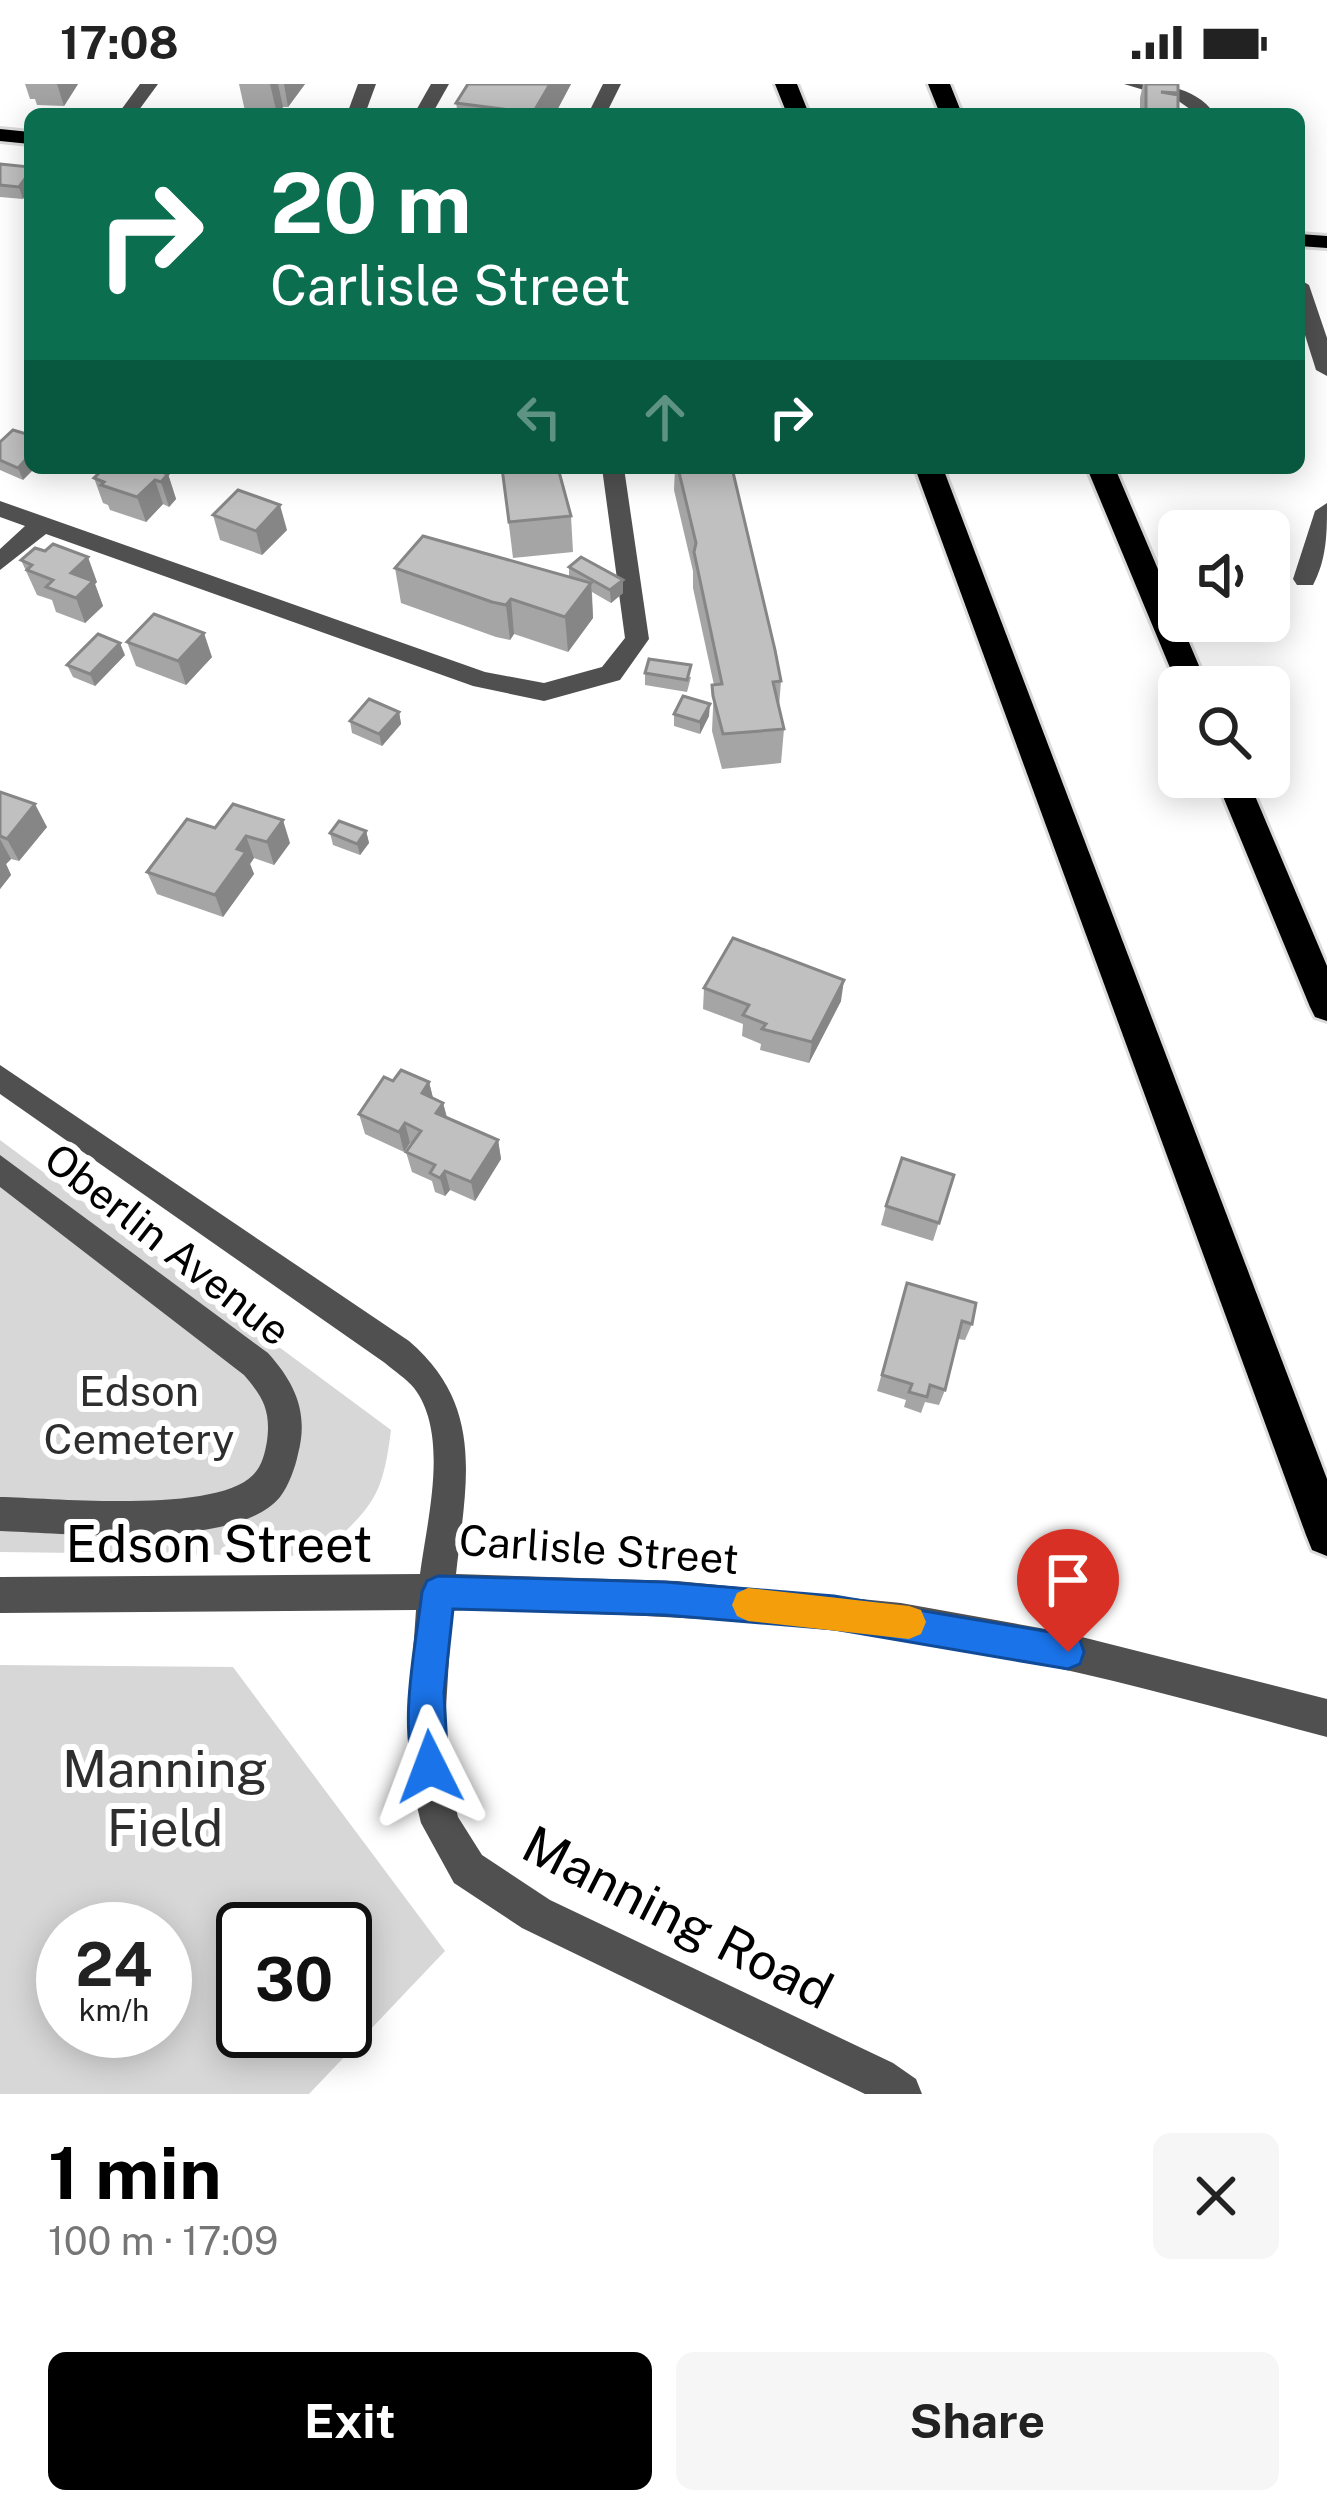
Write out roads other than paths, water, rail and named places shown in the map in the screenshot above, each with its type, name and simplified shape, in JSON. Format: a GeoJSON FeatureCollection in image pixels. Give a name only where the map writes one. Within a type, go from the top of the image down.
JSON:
{"type":"FeatureCollection","features":[{"type":"Feature","properties":{"kind":"highway"},"geometry":{"type":"LineString","coordinates":[[931,474],[1327,1535]]}},
{"type":"Feature","properties":{"kind":"highway"},"geometry":{"type":"LineString","coordinates":[[1104,474],[1184,666]]}},
{"type":"Feature","properties":{"kind":"highway"},"geometry":{"type":"LineString","coordinates":[[1240,798],[1327,1007]]}},
{"type":"Feature","properties":{"kind":"street"},"geometry":{"type":"LineString","coordinates":[[1133,84],[1176,94],[1203,108]]}},
{"type":"Feature","properties":{"kind":"street"},"geometry":{"type":"LineString","coordinates":[[1305,303],[1327,370]]}},
{"type":"Feature","properties":{"kind":"street"},"geometry":{"type":"LineString","coordinates":[[0,509],[482,680],[544,692],[611,674],[638,639],[614,474]]}},
{"type":"Feature","properties":{"kind":"street"},"geometry":{"type":"LineString","coordinates":[[1305,579],[1327,511]]}},
{"type":"Feature","properties":{"kind":"street"},"geometry":{"type":"LineString","coordinates":[[0,562],[42,524]]}},
{"type":"Feature","properties":{"kind":"street","name":"Carlisle Street"},"geometry":{"type":"LineString","coordinates":[[0,1078],[352,1317],[426,1377],[445,1419],[449,1446],[438,1592],[665,1599],[905,1622],[1035,1644],[1327,1718]]}},
{"type":"Feature","properties":{"kind":"street","name":"Oberlin Avenue"},"geometry":{"type":"LineString","coordinates":[[0,1169],[256,1364],[281,1392],[287,1420],[280,1460],[264,1490],[235,1507],[196,1517],[0,1514]]}},
{"type":"Feature","properties":{"kind":"street","name":"Edson Street"},"geometry":{"type":"LineString","coordinates":[[0,1595],[438,1592]]}},
{"type":"Feature","properties":{"kind":"street","name":"Manning Road"},"geometry":{"type":"LineString","coordinates":[[438,1592],[426,1742],[443,1830],[460,1861],[536,1914],[878,2078],[901,2094]]}},
{"type":"Feature","properties":{"kind":"park label","name":"Edson Cemetery"},"geometry":{"type":"Point","coordinates":[139,1414]}},
{"type":"Feature","properties":{"kind":"park label","name":"Manning Field"},"geometry":{"type":"Point","coordinates":[165,1797]}}]}
